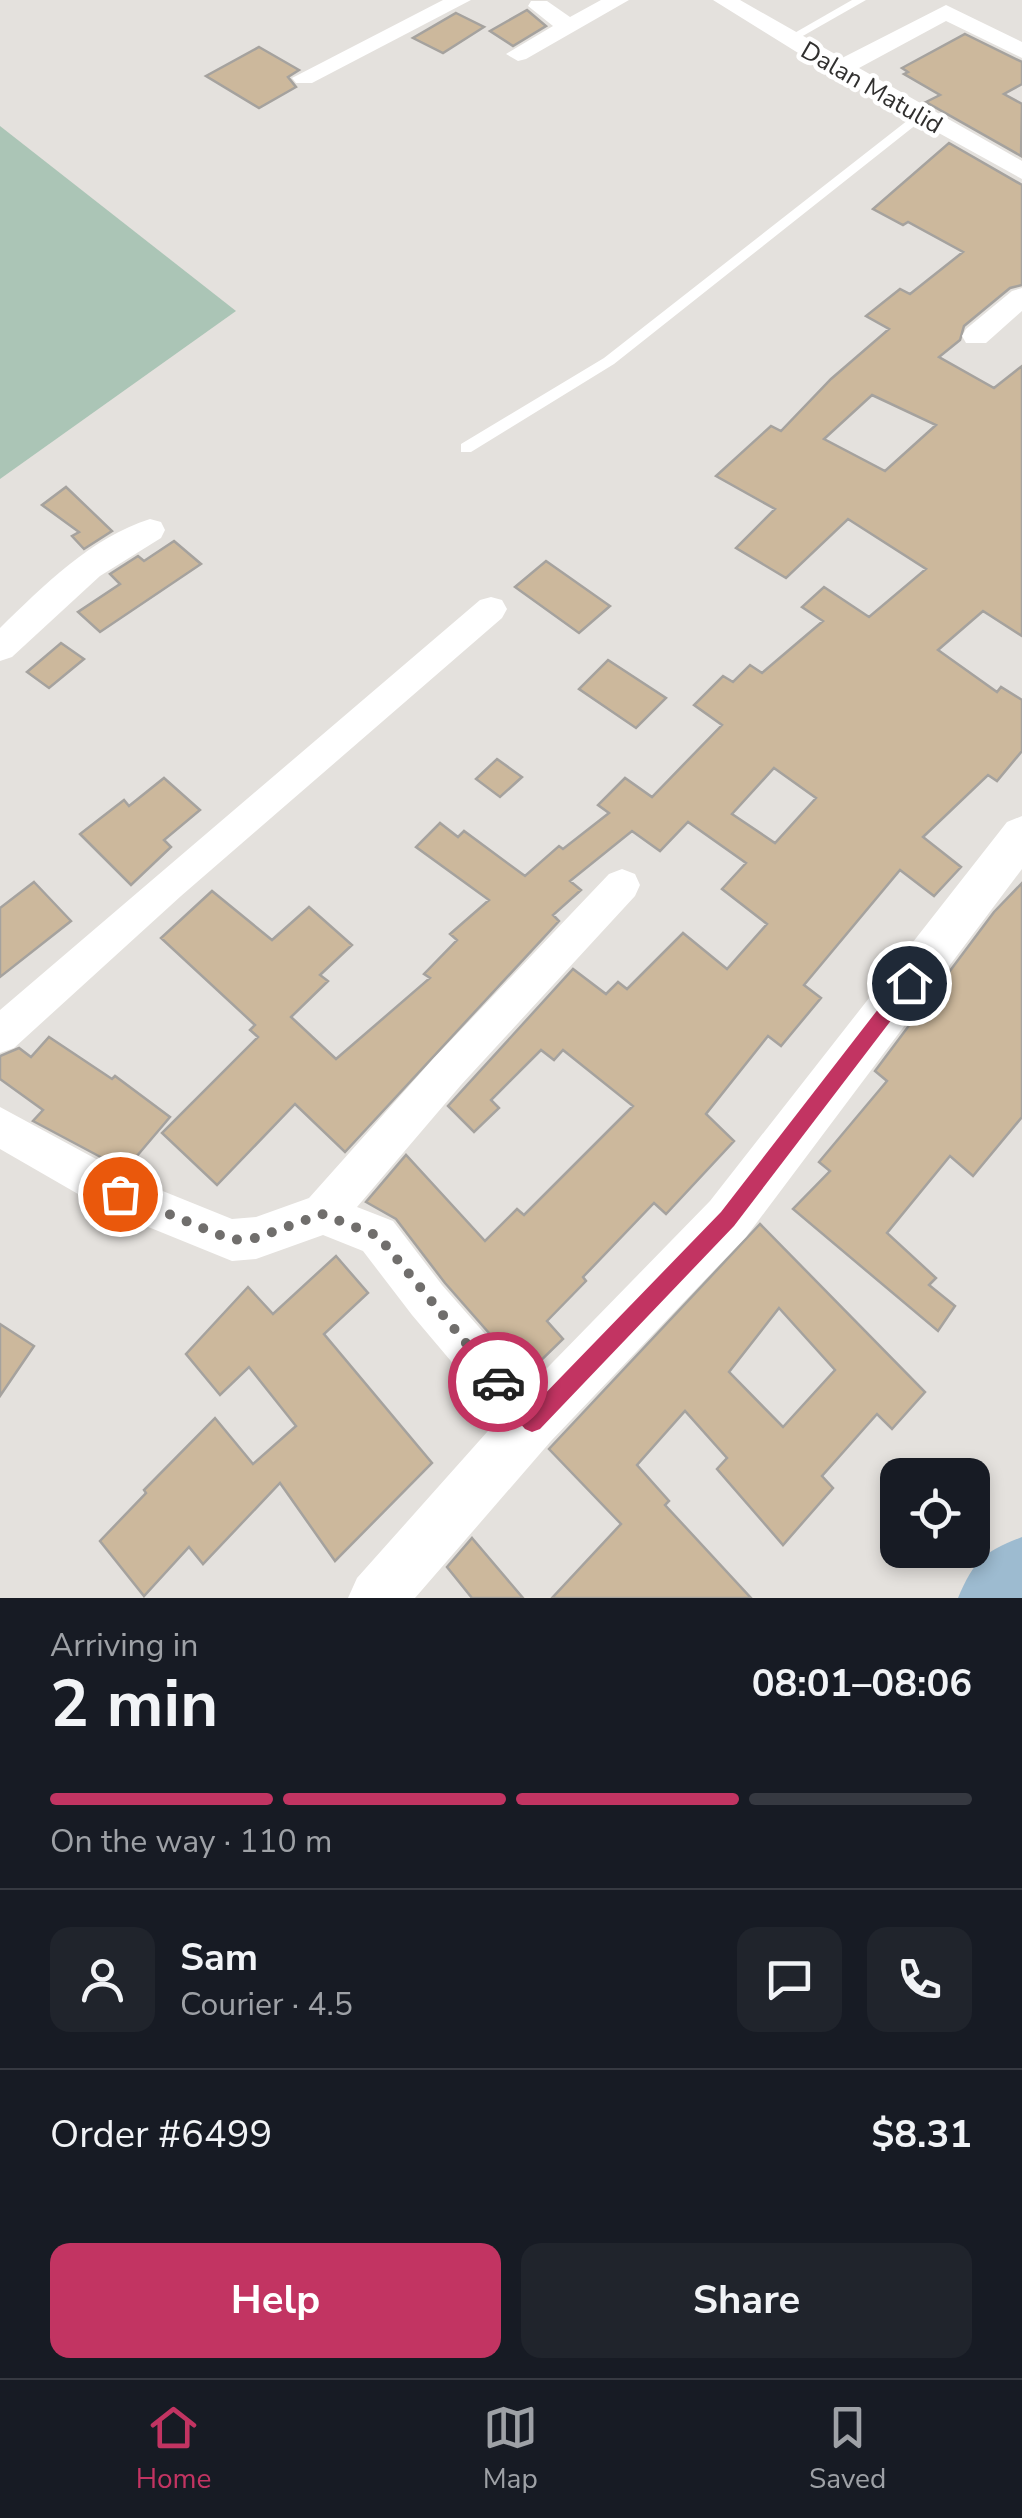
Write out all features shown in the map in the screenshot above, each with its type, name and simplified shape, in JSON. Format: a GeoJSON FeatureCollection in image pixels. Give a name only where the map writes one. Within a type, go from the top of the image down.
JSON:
{"type":"FeatureCollection","features":[{"type":"Feature","properties":{"kind":"street"},"geometry":{"type":"LineString","coordinates":[[304,78],[460,0]]}},
{"type":"Feature","properties":{"kind":"street"},"geometry":{"type":"LineString","coordinates":[[518,54],[618,0]]}},
{"type":"Feature","properties":{"kind":"street","name":"Dalan Matulid"},"geometry":{"type":"LineString","coordinates":[[724,0],[921,116],[1019,167]]}},
{"type":"Feature","properties":{"kind":"street"},"geometry":{"type":"LineString","coordinates":[[538,6],[568,26]]}},
{"type":"Feature","properties":{"kind":"street"},"geometry":{"type":"LineString","coordinates":[[840,69],[946,12],[1022,51]]}},
{"type":"Feature","properties":{"kind":"street"},"geometry":{"type":"LineString","coordinates":[[976,336],[1022,297]]}},
{"type":"Feature","properties":{"kind":"street"},"geometry":{"type":"LineString","coordinates":[[0,648],[81,571],[112,548],[150,530]]}},
{"type":"Feature","properties":{"kind":"street"},"geometry":{"type":"LineString","coordinates":[[0,1035],[168,885],[492,609]]}},
{"type":"Feature","properties":{"kind":"street"},"geometry":{"type":"LineString","coordinates":[[377,1598],[532,1422],[728,1219],[1022,836]]}},
{"type":"Feature","properties":{"kind":"street"},"geometry":{"type":"LineString","coordinates":[[0,1126],[120,1194],[232,1240],[256,1238],[322,1214],[447,1072],[622,884]]}},
{"type":"Feature","properties":{"kind":"street"},"geometry":{"type":"LineString","coordinates":[[322,1214],[378,1236],[532,1422]]}},
{"type":"Feature","properties":{"kind":"lane"},"geometry":{"type":"LineString","coordinates":[[790,39],[860,0]]}},
{"type":"Feature","properties":{"kind":"lane"},"geometry":{"type":"LineString","coordinates":[[466,448],[608,361],[921,116]]}},
{"type":"Feature","properties":{"kind":"green space"},"geometry":{"type":"Polygon","coordinates":[[[0,126],[236,311],[0,479],[0,126]]]}},
{"type":"Feature","properties":{"kind":"building"},"geometry":{"type":"Polygon","coordinates":[[[527,10],[546,26],[513,46],[490,31],[527,10]]]}},
{"type":"Feature","properties":{"kind":"building"},"geometry":{"type":"Polygon","coordinates":[[[456,13],[484,27],[443,53],[413,38],[456,13]]]}},
{"type":"Feature","properties":{"kind":"building"},"geometry":{"type":"Polygon","coordinates":[[[965,34],[1022,62],[1022,84],[1004,94],[1022,104],[1021,156],[926,102],[940,95],[904,74],[908,72],[902,68],[965,34]]]}},
{"type":"Feature","properties":{"kind":"building"},"geometry":{"type":"Polygon","coordinates":[[[259,47],[299,70],[288,77],[296,87],[259,108],[206,76],[259,47]]]}},
{"type":"Feature","properties":{"kind":"building"},"geometry":{"type":"Polygon","coordinates":[[[949,143],[1022,185],[1022,285],[1010,288],[964,326],[960,340],[939,357],[994,388],[1022,366],[1022,636],[983,611],[938,650],[997,692],[1001,687],[1022,700],[1022,751],[997,781],[988,775],[923,837],[961,867],[934,896],[900,870],[804,985],[821,998],[781,1046],[768,1036],[706,1114],[734,1141],[666,1214],[654,1203],[583,1277],[586,1281],[547,1321],[563,1339],[526,1375],[445,1283],[396,1219],[366,1202],[406,1155],[485,1241],[517,1209],[524,1215],[633,1106],[563,1050],[554,1060],[541,1050],[491,1100],[499,1108],[474,1132],[448,1106],[573,969],[606,994],[618,982],[627,989],[683,933],[727,969],[767,924],[722,889],[746,863],[688,822],[660,851],[632,831],[570,881],[581,890],[553,915],[559,921],[345,1152],[295,1104],[217,1185],[162,1133],[258,1037],[250,1030],[255,1025],[161,938],[212,891],[272,940],[309,907],[352,945],[320,975],[328,981],[291,1017],[336,1059],[430,978],[424,974],[457,940],[450,934],[489,900],[416,847],[440,823],[458,837],[464,831],[525,876],[559,846],[563,849],[609,813],[598,805],[625,778],[652,797],[722,725],[694,705],[723,676],[733,682],[750,665],[762,673],[823,621],[802,607],[824,587],[869,617],[926,569],[848,519],[786,578],[736,548],[775,509],[716,476],[771,426],[781,431],[831,379],[889,329],[866,316],[900,289],[910,294],[963,252],[908,222],[903,225],[873,209],[949,143]],[[872,395],[824,439],[885,471],[936,425],[872,395]],[[774,768],[732,814],[775,843],[816,798],[774,768]]]}},
{"type":"Feature","properties":{"kind":"building"},"geometry":{"type":"Polygon","coordinates":[[[66,487],[112,531],[84,549],[72,536],[79,532],[42,505],[66,487]]]}},
{"type":"Feature","properties":{"kind":"building"},"geometry":{"type":"Polygon","coordinates":[[[174,541],[201,564],[100,632],[78,612],[120,584],[110,574],[138,556],[144,561],[174,541]]]}},
{"type":"Feature","properties":{"kind":"building"},"geometry":{"type":"Polygon","coordinates":[[[546,561],[610,606],[579,633],[515,587],[546,561]]]}},
{"type":"Feature","properties":{"kind":"building"},"geometry":{"type":"Polygon","coordinates":[[[61,643],[84,659],[49,688],[27,672],[61,643]]]}},
{"type":"Feature","properties":{"kind":"building"},"geometry":{"type":"Polygon","coordinates":[[[608,660],[666,698],[636,728],[579,689],[608,660]]]}},
{"type":"Feature","properties":{"kind":"building"},"geometry":{"type":"Polygon","coordinates":[[[497,759],[522,777],[500,797],[476,779],[497,759]]]}},
{"type":"Feature","properties":{"kind":"building"},"geometry":{"type":"Polygon","coordinates":[[[164,778],[200,810],[164,840],[171,847],[131,885],[80,834],[124,800],[129,806],[164,778]]]}},
{"type":"Feature","properties":{"kind":"building"},"geometry":{"type":"Polygon","coordinates":[[[34,882],[71,921],[0,977],[0,908],[34,882]]]}},
{"type":"Feature","properties":{"kind":"building"},"geometry":{"type":"Polygon","coordinates":[[[1022,883],[1022,1117],[973,1176],[950,1156],[887,1233],[936,1278],[929,1285],[955,1306],[938,1331],[793,1209],[830,1171],[819,1162],[887,1081],[875,1071],[994,912],[1022,883]]]}},
{"type":"Feature","properties":{"kind":"building"},"geometry":{"type":"Polygon","coordinates":[[[49,1037],[112,1079],[115,1076],[170,1117],[125,1170],[33,1121],[43,1110],[0,1079],[0,1056],[19,1048],[31,1057],[49,1037]]]}},
{"type":"Feature","properties":{"kind":"building"},"geometry":{"type":"Polygon","coordinates":[[[760,1224],[925,1392],[892,1429],[877,1414],[822,1476],[833,1488],[783,1545],[717,1469],[727,1458],[685,1411],[637,1465],[669,1501],[665,1505],[751,1598],[552,1598],[621,1524],[549,1449],[760,1224]],[[779,1308],[729,1372],[783,1427],[835,1370],[779,1308]]]}},
{"type":"Feature","properties":{"kind":"building"},"geometry":{"type":"Polygon","coordinates":[[[336,1256],[368,1293],[324,1334],[432,1463],[335,1561],[280,1483],[203,1564],[189,1547],[144,1596],[100,1541],[146,1493],[144,1490],[215,1418],[253,1464],[296,1426],[249,1367],[220,1395],[186,1354],[248,1287],[273,1314],[336,1256]]]}},
{"type":"Feature","properties":{"kind":"building"},"geometry":{"type":"Polygon","coordinates":[[[0,1324],[34,1346],[0,1396],[0,1324]]]}},
{"type":"Feature","properties":{"kind":"building"},"geometry":{"type":"Polygon","coordinates":[[[472,1538],[523,1598],[472,1598],[447,1567],[472,1538]]]}},
{"type":"Feature","properties":{"kind":"waterway"},"geometry":{"type":"LineString","coordinates":[[1001,1598],[1022,1579]]}},
{"type":"Feature","properties":{"kind":"way so far"},"geometry":{"type":"LineString","coordinates":[[120,1194],[232,1240],[256,1238],[322,1214],[378,1236],[498,1382]]}},
{"type":"Feature","properties":{"kind":"route"},"geometry":{"type":"LineString","coordinates":[[498,1382],[532,1422],[728,1219],[909,983]]}}]}
